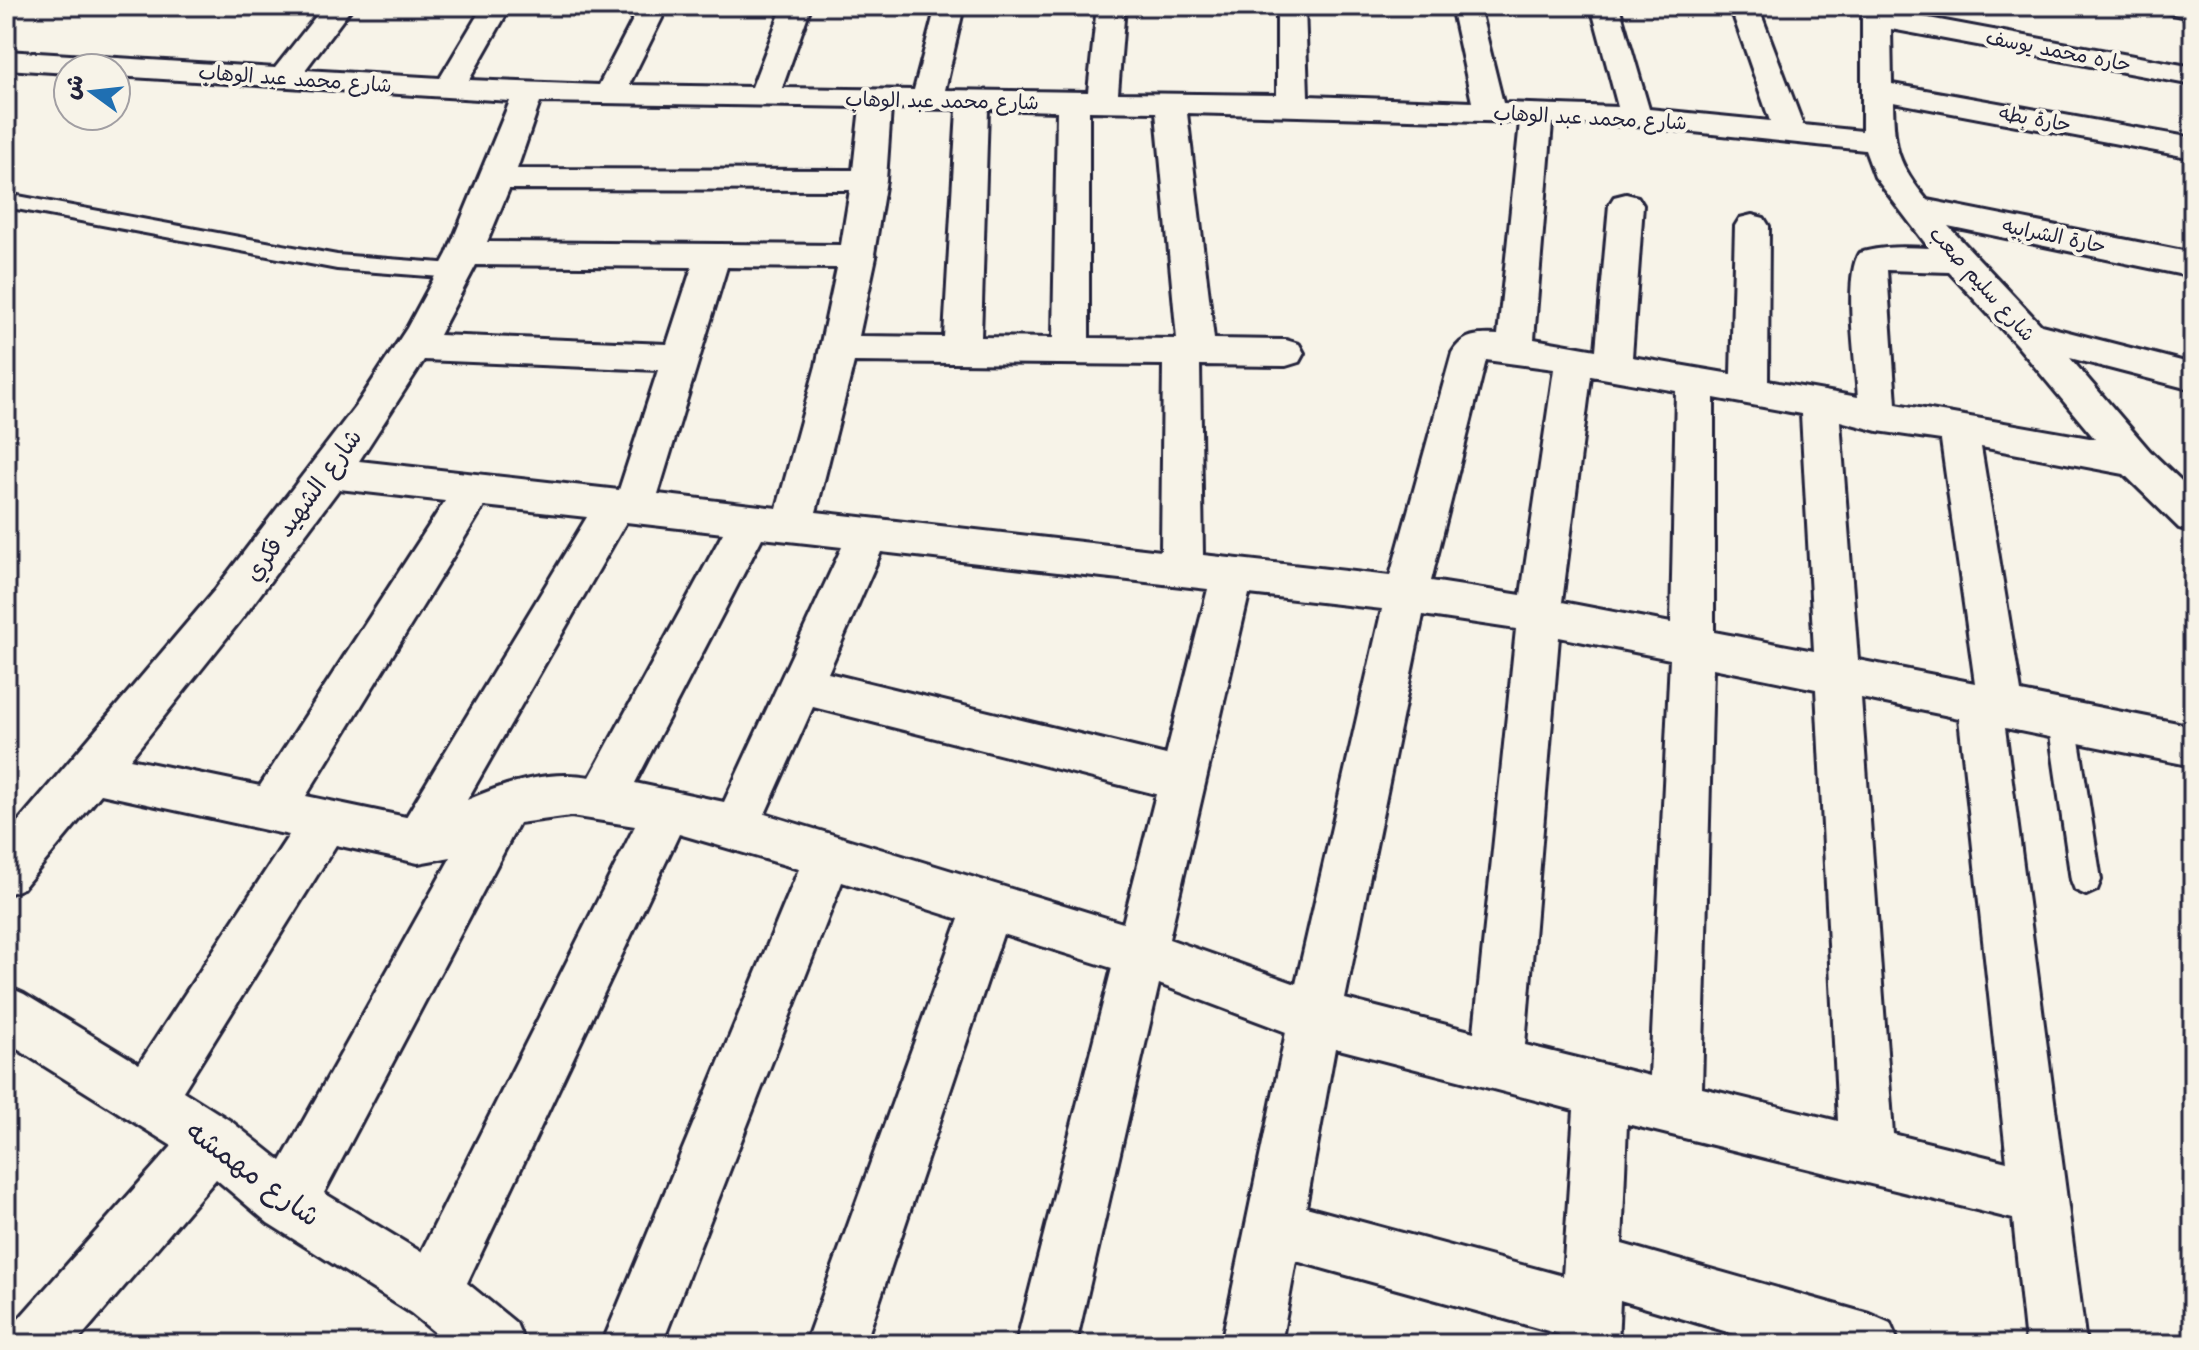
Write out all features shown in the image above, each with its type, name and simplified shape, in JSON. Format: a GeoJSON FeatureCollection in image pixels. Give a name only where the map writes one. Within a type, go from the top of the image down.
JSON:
{"type":"FeatureCollection","features":[{"type":"Feature","properties":{"kind":"street"},"geometry":{"type":"LineString","coordinates":[[283,78],[339,6]]}},
{"type":"Feature","properties":{"kind":"street"},"geometry":{"type":"LineString","coordinates":[[449,89],[497,6]]}},
{"type":"Feature","properties":{"kind":"street"},"geometry":{"type":"LineString","coordinates":[[609,95],[654,6]]}},
{"type":"Feature","properties":{"kind":"street"},"geometry":{"type":"LineString","coordinates":[[763,98],[797,6]]}},
{"type":"Feature","properties":{"kind":"street"},"geometry":{"type":"LineString","coordinates":[[927,101],[950,6]]}},
{"type":"Feature","properties":{"kind":"street"},"geometry":{"type":"LineString","coordinates":[[1071,351],[1088,104],[1111,6]]}},
{"type":"Feature","properties":{"kind":"street"},"geometry":{"type":"LineString","coordinates":[[1291,6],[1293,105]]}},
{"type":"Feature","properties":{"kind":"street"},"geometry":{"type":"LineString","coordinates":[[1465,6],[1490,112]]}},
{"type":"Feature","properties":{"kind":"street"},"geometry":{"type":"LineString","coordinates":[[1605,6],[1636,117]]}},
{"type":"Feature","properties":{"kind":"street"},"geometry":{"type":"LineString","coordinates":[[1744,6],[1790,133]]}},
{"type":"Feature","properties":{"kind":"street"},"geometry":{"type":"LineString","coordinates":[[2175,6],[2193,10]]}},
{"type":"Feature","properties":{"kind":"street","name":"حاره محمد يوسف"},"geometry":{"type":"LineString","coordinates":[[1876,12],[2193,76]]}},
{"type":"Feature","properties":{"kind":"street","name":"شارع سليم صعب"},"geometry":{"type":"LineString","coordinates":[[1876,12],[1878,142],[1891,177],[1958,261],[2029,335],[2136,461],[2193,517]]}},
{"type":"Feature","properties":{"kind":"street","name":"شارع محمد عبد الوهاب"},"geometry":{"type":"LineString","coordinates":[[6,60],[528,93],[1293,105],[1636,117],[1878,142]]}},
{"type":"Feature","properties":{"kind":"street","name":"حارة بطه"},"geometry":{"type":"LineString","coordinates":[[1877,90],[2193,148]]}},
{"type":"Feature","properties":{"kind":"street","name":"شارع الشهيد فكري"},"geometry":{"type":"LineString","coordinates":[[6,872],[163,689],[331,473],[413,347],[459,262],[498,179],[528,93]]}},
{"type":"Feature","properties":{"kind":"street"},"geometry":{"type":"LineString","coordinates":[[602,799],[771,522],[841,349],[870,180],[876,100]]}},
{"type":"Feature","properties":{"kind":"street"},"geometry":{"type":"LineString","coordinates":[[962,350],[973,102]]}},
{"type":"Feature","properties":{"kind":"street"},"geometry":{"type":"LineString","coordinates":[[1171,105],[1189,352],[1182,568]]}},
{"type":"Feature","properties":{"kind":"street"},"geometry":{"type":"LineString","coordinates":[[1515,349],[1537,113]]}},
{"type":"Feature","properties":{"kind":"street"},"geometry":{"type":"LineString","coordinates":[[498,179],[870,180]]}},
{"type":"Feature","properties":{"kind":"street"},"geometry":{"type":"LineString","coordinates":[[1613,368],[1626,205]]}},
{"type":"Feature","properties":{"kind":"street","name":"حارة الشرابيه"},"geometry":{"type":"LineString","coordinates":[[1914,208],[2193,265]]}},
{"type":"Feature","properties":{"kind":"street"},"geometry":{"type":"LineString","coordinates":[[1749,392],[1752,226]]}},
{"type":"Feature","properties":{"kind":"street"},"geometry":{"type":"LineString","coordinates":[[459,262],[713,255],[859,257]]}},
{"type":"Feature","properties":{"kind":"street"},"geometry":{"type":"LineString","coordinates":[[418,841],[624,506],[681,358],[713,255]]}},
{"type":"Feature","properties":{"kind":"street"},"geometry":{"type":"LineString","coordinates":[[1878,417],[1868,281],[1871,261],[1894,258],[1958,261]]}},
{"type":"Feature","properties":{"kind":"street"},"geometry":{"type":"LineString","coordinates":[[2029,335],[2193,377]]}},
{"type":"Feature","properties":{"kind":"street"},"geometry":{"type":"LineString","coordinates":[[413,347],[681,358]]}},
{"type":"Feature","properties":{"kind":"street"},"geometry":{"type":"LineString","coordinates":[[1251,1344],[1315,1017],[1406,595],[1470,353],[1479,347],[1515,349],[1878,417],[2136,461]]}},
{"type":"Feature","properties":{"kind":"street"},"geometry":{"type":"LineString","coordinates":[[841,349],[1286,353]]}},
{"type":"Feature","properties":{"kind":"street"},"geometry":{"type":"LineString","coordinates":[[1497,1064],[1539,615],[1574,361]]}},
{"type":"Feature","properties":{"kind":"street"},"geometry":{"type":"LineString","coordinates":[[1675,1109],[1692,646],[1695,383]]}},
{"type":"Feature","properties":{"kind":"street"},"geometry":{"type":"LineString","coordinates":[[1820,406],[1867,1156]]}},
{"type":"Feature","properties":{"kind":"street"},"geometry":{"type":"LineString","coordinates":[[1959,430],[1991,707],[2038,1197],[2056,1344]]}},
{"type":"Feature","properties":{"kind":"street"},"geometry":{"type":"LineString","coordinates":[[331,473],[1406,595],[1539,615],[2193,746]]}},
{"type":"Feature","properties":{"kind":"street"},"geometry":{"type":"LineString","coordinates":[[271,810],[474,489]]}},
{"type":"Feature","properties":{"kind":"street"},"geometry":{"type":"LineString","coordinates":[[736,827],[869,533]]}},
{"type":"Feature","properties":{"kind":"street"},"geometry":{"type":"LineString","coordinates":[[1046,1344],[1233,574]]}},
{"type":"Feature","properties":{"kind":"street"},"geometry":{"type":"LineString","coordinates":[[800,685],[1183,780]]}},
{"type":"Feature","properties":{"kind":"street"},"geometry":{"type":"LineString","coordinates":[[93,772],[418,841],[448,836],[504,806],[537,798],[571,795],[667,809],[736,827],[1141,953],[1315,1017],[1602,1091],[2038,1197]]}},
{"type":"Feature","properties":{"kind":"street"},"geometry":{"type":"LineString","coordinates":[[288,1203],[504,806]]}},
{"type":"Feature","properties":{"kind":"street"},"geometry":{"type":"LineString","coordinates":[[432,1292],[667,809]]}},
{"type":"Feature","properties":{"kind":"street"},"geometry":{"type":"LineString","coordinates":[[146,1101],[324,822]]}},
{"type":"Feature","properties":{"kind":"street"},"geometry":{"type":"LineString","coordinates":[[632,1344],[828,856]]}},
{"type":"Feature","properties":{"kind":"street"},"geometry":{"type":"LineString","coordinates":[[835,1344],[988,906]]}},
{"type":"Feature","properties":{"kind":"street","name":"شارع مهمشه"},"geometry":{"type":"LineString","coordinates":[[6,1012],[213,1141],[288,1203],[432,1292],[495,1344]]}},
{"type":"Feature","properties":{"kind":"street"},"geometry":{"type":"LineString","coordinates":[[1590,1307],[1602,1091]]}},
{"type":"Feature","properties":{"kind":"street"},"geometry":{"type":"LineString","coordinates":[[36,1344],[213,1141]]}},
{"type":"Feature","properties":{"kind":"street"},"geometry":{"type":"LineString","coordinates":[[1274,1227],[1590,1307],[1837,1339]]}},
{"type":"Feature","properties":{"kind":"lane"},"geometry":{"type":"LineString","coordinates":[[18,203],[322,260],[459,262]]}},
{"type":"Feature","properties":{"kind":"lane"},"geometry":{"type":"LineString","coordinates":[[2062,721],[2086,880]]}}]}
